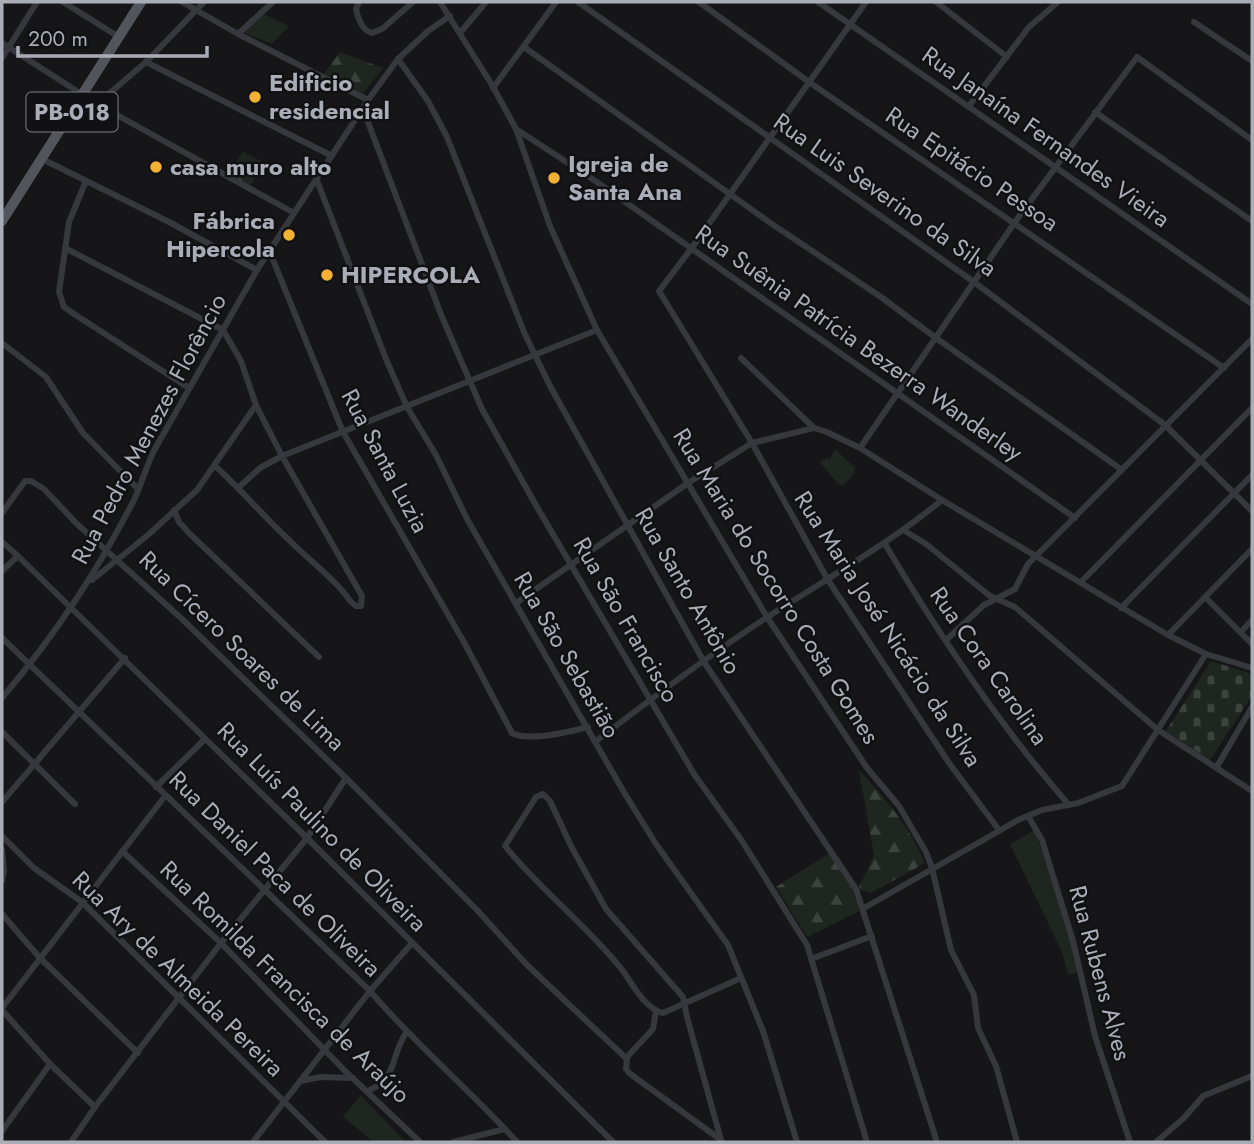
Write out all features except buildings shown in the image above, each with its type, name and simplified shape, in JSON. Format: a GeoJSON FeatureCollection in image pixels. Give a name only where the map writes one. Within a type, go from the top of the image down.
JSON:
{"type":"FeatureCollection","features":[{"type":"Feature","properties":{"kind":"main road","name":"PB-018"},"geometry":{"type":"LineString","coordinates":[[2,221],[141,2]]}},
{"type":"Feature","properties":{"kind":"street"},"geometry":{"type":"LineString","coordinates":[[2,58],[5,45],[37,2]]}},
{"type":"Feature","properties":{"kind":"street"},"geometry":{"type":"LineString","coordinates":[[63,2],[119,37]]}},
{"type":"Feature","properties":{"kind":"street"},"geometry":{"type":"LineString","coordinates":[[182,2],[238,34],[368,100]]}},
{"type":"Feature","properties":{"kind":"street"},"geometry":{"type":"LineString","coordinates":[[97,104],[146,62],[204,2]]}},
{"type":"Feature","properties":{"kind":"street"},"geometry":{"type":"LineString","coordinates":[[238,34],[273,2]]}},
{"type":"Feature","properties":{"kind":"street"},"geometry":{"type":"LineString","coordinates":[[359,2],[356,9],[359,18],[365,29],[372,33],[382,29],[413,2]]}},
{"type":"Feature","properties":{"kind":"street","name":"Rua Maria do Socorro Costa Gomes"},"geometry":{"type":"LineString","coordinates":[[440,2],[494,88],[516,129],[550,226],[597,330],[767,617],[857,754],[899,806],[926,852],[951,950],[974,995],[978,1028],[996,1066],[1017,1142]]}},
{"type":"Feature","properties":{"kind":"street"},"geometry":{"type":"LineString","coordinates":[[460,33],[486,2]]}},
{"type":"Feature","properties":{"kind":"street"},"geometry":{"type":"LineString","coordinates":[[494,88],[556,2]]}},
{"type":"Feature","properties":{"kind":"street","name":"Rua Luis Severino da Silva"},"geometry":{"type":"LineString","coordinates":[[578,2],[974,282],[1165,425],[1252,511]]}},
{"type":"Feature","properties":{"kind":"street","name":"Rua Epitácio Pessoa"},"geometry":{"type":"LineString","coordinates":[[699,2],[809,82],[1224,368]]}},
{"type":"Feature","properties":{"kind":"street","name":"Rua Janaína Fernandes Vieira"},"geometry":{"type":"LineString","coordinates":[[818,2],[1252,304]]}},
{"type":"Feature","properties":{"kind":"street"},"geometry":{"type":"LineString","coordinates":[[691,249],[866,2]]}},
{"type":"Feature","properties":{"kind":"street"},"geometry":{"type":"LineString","coordinates":[[936,2],[1007,57]]}},
{"type":"Feature","properties":{"kind":"street"},"geometry":{"type":"LineString","coordinates":[[969,106],[1029,27],[1058,2]]}},
{"type":"Feature","properties":{"kind":"street","name":"Rua Pedro Menezes Florêncio"},"geometry":{"type":"LineString","coordinates":[[2,698],[31,664],[88,584],[138,489],[148,461],[257,270],[316,178],[398,59],[428,31],[450,16]]}},
{"type":"Feature","properties":{"kind":"street"},"geometry":{"type":"LineString","coordinates":[[1194,22],[1252,61]]}},
{"type":"Feature","properties":{"kind":"street"},"geometry":{"type":"LineString","coordinates":[[5,45],[82,96],[294,213]]}},
{"type":"Feature","properties":{"kind":"street"},"geometry":{"type":"LineString","coordinates":[[524,47],[1122,470]]}},
{"type":"Feature","properties":{"kind":"street"},"geometry":{"type":"LineString","coordinates":[[860,448],[1015,222],[1137,57],[1252,140]]}},
{"type":"Feature","properties":{"kind":"street","name":"Rua Santo Antônio"},"geometry":{"type":"LineString","coordinates":[[398,59],[428,101],[447,137],[534,356],[704,662],[856,889],[937,1142]]}},
{"type":"Feature","properties":{"kind":"street"},"geometry":{"type":"LineString","coordinates":[[146,62],[332,156]]}},
{"type":"Feature","properties":{"kind":"street","name":"Rua São Francisco"},"geometry":{"type":"LineString","coordinates":[[363,109],[469,383],[571,565],[694,774],[783,904],[807,945],[867,1142]]}},
{"type":"Feature","properties":{"kind":"street"},"geometry":{"type":"LineString","coordinates":[[1095,112],[1252,222]]}},
{"type":"Feature","properties":{"kind":"street","name":"Rua Suênia Patrícia Bezerra Wanderley"},"geometry":{"type":"LineString","coordinates":[[516,129],[560,156],[1075,518]]}},
{"type":"Feature","properties":{"kind":"street"},"geometry":{"type":"LineString","coordinates":[[42,159],[169,222],[257,270]]}},
{"type":"Feature","properties":{"kind":"street","name":"Rua São Sebastião"},"geometry":{"type":"LineString","coordinates":[[316,178],[407,407],[436,455],[492,564],[656,844],[724,939],[763,1031],[797,1142]]}},
{"type":"Feature","properties":{"kind":"street"},"geometry":{"type":"LineString","coordinates":[[86,181],[69,222],[59,292],[64,307],[189,388]]}},
{"type":"Feature","properties":{"kind":"street"},"geometry":{"type":"LineString","coordinates":[[65,248],[223,330],[241,361],[256,405],[362,596],[362,604],[356,606],[215,466]]}},
{"type":"Feature","properties":{"kind":"street","name":"Rua Maria José Nicácio da Silva"},"geometry":{"type":"LineString","coordinates":[[691,249],[659,291],[752,443],[828,580],[949,763],[999,830]]}},
{"type":"Feature","properties":{"kind":"street","name":"Rua Santa Luzia"},"geometry":{"type":"LineString","coordinates":[[269,250],[343,432],[465,644],[512,733],[525,736],[568,732],[588,727]]}},
{"type":"Feature","properties":{"kind":"street"},"geometry":{"type":"LineString","coordinates":[[239,487],[254,472],[282,456],[597,330]]}},
{"type":"Feature","properties":{"kind":"street"},"geometry":{"type":"LineString","coordinates":[[946,640],[984,605],[1014,589],[1023,570],[1252,339]]}},
{"type":"Feature","properties":{"kind":"street"},"geometry":{"type":"LineString","coordinates":[[2,344],[46,377],[83,433],[138,489]]}},
{"type":"Feature","properties":{"kind":"street"},"geometry":{"type":"LineString","coordinates":[[741,358],[814,428],[860,448],[1168,635],[1206,654],[1252,668]]}},
{"type":"Feature","properties":{"kind":"street"},"geometry":{"type":"LineString","coordinates":[[88,584],[197,490],[256,405]]}},
{"type":"Feature","properties":{"kind":"street"},"geometry":{"type":"LineString","coordinates":[[1080,582],[1252,408]]}},
{"type":"Feature","properties":{"kind":"street"},"geometry":{"type":"LineString","coordinates":[[516,603],[688,483],[752,443],[814,428]]}},
{"type":"Feature","properties":{"kind":"street"},"geometry":{"type":"LineString","coordinates":[[1121,608],[1252,475]]}},
{"type":"Feature","properties":{"kind":"street","name":"Rua Cícero Soares de Lima"},"geometry":{"type":"LineString","coordinates":[[2,513],[22,484],[31,481],[44,488],[69,517],[118,559],[346,778],[511,945],[527,965],[626,1058],[626,1069],[632,1076],[721,1141]]}},
{"type":"Feature","properties":{"kind":"street"},"geometry":{"type":"LineString","coordinates":[[595,741],[767,617],[905,531],[942,500]]}},
{"type":"Feature","properties":{"kind":"street"},"geometry":{"type":"LineString","coordinates":[[174,510],[190,534],[318,657]]}},
{"type":"Feature","properties":{"kind":"street"},"geometry":{"type":"LineString","coordinates":[[905,531],[995,599],[1015,607],[1158,730],[1252,791]]}},
{"type":"Feature","properties":{"kind":"street","name":"Rua Luís Paulino de Oliveira"},"geometry":{"type":"LineString","coordinates":[[2,542],[125,658],[613,1142]]}},
{"type":"Feature","properties":{"kind":"street","name":"Rua Cora Carolina"},"geometry":{"type":"LineString","coordinates":[[885,544],[946,640],[1031,762],[1069,805]]}},
{"type":"Feature","properties":{"kind":"street"},"geometry":{"type":"LineString","coordinates":[[1168,635],[1252,549]]}},
{"type":"Feature","properties":{"kind":"street"},"geometry":{"type":"LineString","coordinates":[[2,571],[18,556]]}},
{"type":"Feature","properties":{"kind":"street"},"geometry":{"type":"LineString","coordinates":[[1205,597],[1252,644]]}},
{"type":"Feature","properties":{"kind":"street"},"geometry":{"type":"LineString","coordinates":[[1241,632],[1252,620]]}},
{"type":"Feature","properties":{"kind":"street","name":"Rua Daniel Paca de Oliveira"},"geometry":{"type":"LineString","coordinates":[[2,638],[370,991],[406,1033],[517,1142]]}},
{"type":"Feature","properties":{"kind":"street"},"geometry":{"type":"LineString","coordinates":[[864,908],[1028,816],[1122,786],[1206,654]]}},
{"type":"Feature","properties":{"kind":"street"},"geometry":{"type":"LineString","coordinates":[[2,802],[125,658]]}},
{"type":"Feature","properties":{"kind":"street"},"geometry":{"type":"LineString","coordinates":[[1216,768],[1252,707]]}},
{"type":"Feature","properties":{"kind":"street"},"geometry":{"type":"LineString","coordinates":[[2,732],[75,804]]}},
{"type":"Feature","properties":{"kind":"street"},"geometry":{"type":"LineString","coordinates":[[156,787],[205,739]]}},
{"type":"Feature","properties":{"kind":"street"},"geometry":{"type":"LineString","coordinates":[[72,1142],[95,1107],[180,1000],[221,943],[307,838],[346,778]]}},
{"type":"Feature","properties":{"kind":"street"},"geometry":{"type":"LineString","coordinates":[[721,1141],[685,1003],[677,988],[606,909],[572,848],[550,801],[544,794],[539,794],[505,846],[593,937],[656,1011],[663,1013],[685,1003],[741,978]]}},
{"type":"Feature","properties":{"kind":"street"},"geometry":{"type":"LineString","coordinates":[[95,1107],[50,1064],[2,1009],[39,957],[165,796]]}},
{"type":"Feature","properties":{"kind":"street","name":"Rua Rubens Alves"},"geometry":{"type":"LineString","coordinates":[[1028,816],[1042,840],[1073,941],[1095,1036],[1130,1142]]}},
{"type":"Feature","properties":{"kind":"street","name":"Rua Ary de Almeida Pereira"},"geometry":{"type":"LineString","coordinates":[[2,836],[34,867],[82,902],[325,1142]]}},
{"type":"Feature","properties":{"kind":"street"},"geometry":{"type":"LineString","coordinates":[[2,849],[2,881]]}},
{"type":"Feature","properties":{"kind":"street","name":"Rua Romilda Francisca de Araújo"},"geometry":{"type":"LineString","coordinates":[[122,851],[221,943],[420,1142]]}},
{"type":"Feature","properties":{"kind":"street"},"geometry":{"type":"LineString","coordinates":[[2,914],[39,957],[138,1053]]}},
{"type":"Feature","properties":{"kind":"street"},"geometry":{"type":"LineString","coordinates":[[811,959],[873,936]]}},
{"type":"Feature","properties":{"kind":"street"},"geometry":{"type":"LineString","coordinates":[[253,1142],[370,991],[412,943]]}},
{"type":"Feature","properties":{"kind":"street"},"geometry":{"type":"LineString","coordinates":[[626,1058],[653,1029],[656,1011]]}},
{"type":"Feature","properties":{"kind":"street"},"geometry":{"type":"LineString","coordinates":[[368,1091],[380,1085],[390,1073],[406,1033]]}},
{"type":"Feature","properties":{"kind":"street"},"geometry":{"type":"LineString","coordinates":[[2,1131],[50,1064]]}},
{"type":"Feature","properties":{"kind":"street"},"geometry":{"type":"LineString","coordinates":[[1156,1142],[1184,1118],[1203,1096],[1252,1076]]}},
{"type":"Feature","properties":{"kind":"street"},"geometry":{"type":"LineString","coordinates":[[300,1081],[321,1077],[354,1078]]}},
{"type":"Feature","properties":{"kind":"street"},"geometry":{"type":"LineString","coordinates":[[453,1142],[505,1129]]}},
{"type":"Feature","properties":{"kind":"green space"},"geometry":{"type":"Polygon","coordinates":[[[262,13],[289,26],[272,44],[242,32],[262,13]]]}},
{"type":"Feature","properties":{"kind":"green space"},"geometry":{"type":"Polygon","coordinates":[[[340,52],[383,68],[363,94],[324,74],[340,52]]]}},
{"type":"Feature","properties":{"kind":"green space"},"geometry":{"type":"Polygon","coordinates":[[[243,152],[264,163],[250,186],[229,174],[243,152]]]}},
{"type":"Feature","properties":{"kind":"green space"},"geometry":{"type":"Polygon","coordinates":[[[835,449],[855,468],[853,475],[844,485],[838,484],[820,462],[830,459],[835,449]]]}},
{"type":"Feature","properties":{"kind":"green space"},"geometry":{"type":"Polygon","coordinates":[[[1211,661],[1252,674],[1252,696],[1210,760],[1166,731],[1211,661]]]}},
{"type":"Feature","properties":{"kind":"green space"},"geometry":{"type":"Polygon","coordinates":[[[859,770],[896,814],[925,863],[871,893],[858,889],[874,856],[859,770]]]}},
{"type":"Feature","properties":{"kind":"green space"},"geometry":{"type":"Polygon","coordinates":[[[1035,830],[1073,946],[1077,973],[1068,975],[1062,952],[1010,844],[1035,830]]]}},
{"type":"Feature","properties":{"kind":"green space"},"geometry":{"type":"Polygon","coordinates":[[[830,853],[853,890],[861,910],[807,937],[776,887],[830,853]]]}},
{"type":"Feature","properties":{"kind":"green space"},"geometry":{"type":"Polygon","coordinates":[[[361,1095],[406,1142],[374,1142],[343,1117],[361,1095]]]}},
{"type":"Feature","properties":{"kind":"place","name":"Edificio residencial"},"geometry":{"type":"Point","coordinates":[255,97]}},
{"type":"Feature","properties":{"kind":"place","name":"casa muro alto"},"geometry":{"type":"Point","coordinates":[156,167]}},
{"type":"Feature","properties":{"kind":"place","name":"Igreja de Santa Ana"},"geometry":{"type":"Point","coordinates":[554,178]}},
{"type":"Feature","properties":{"kind":"place","name":"Fábrica Hipercola"},"geometry":{"type":"Point","coordinates":[289,235]}},
{"type":"Feature","properties":{"kind":"place","name":"HIPERCOLA"},"geometry":{"type":"Point","coordinates":[327,275]}}]}
